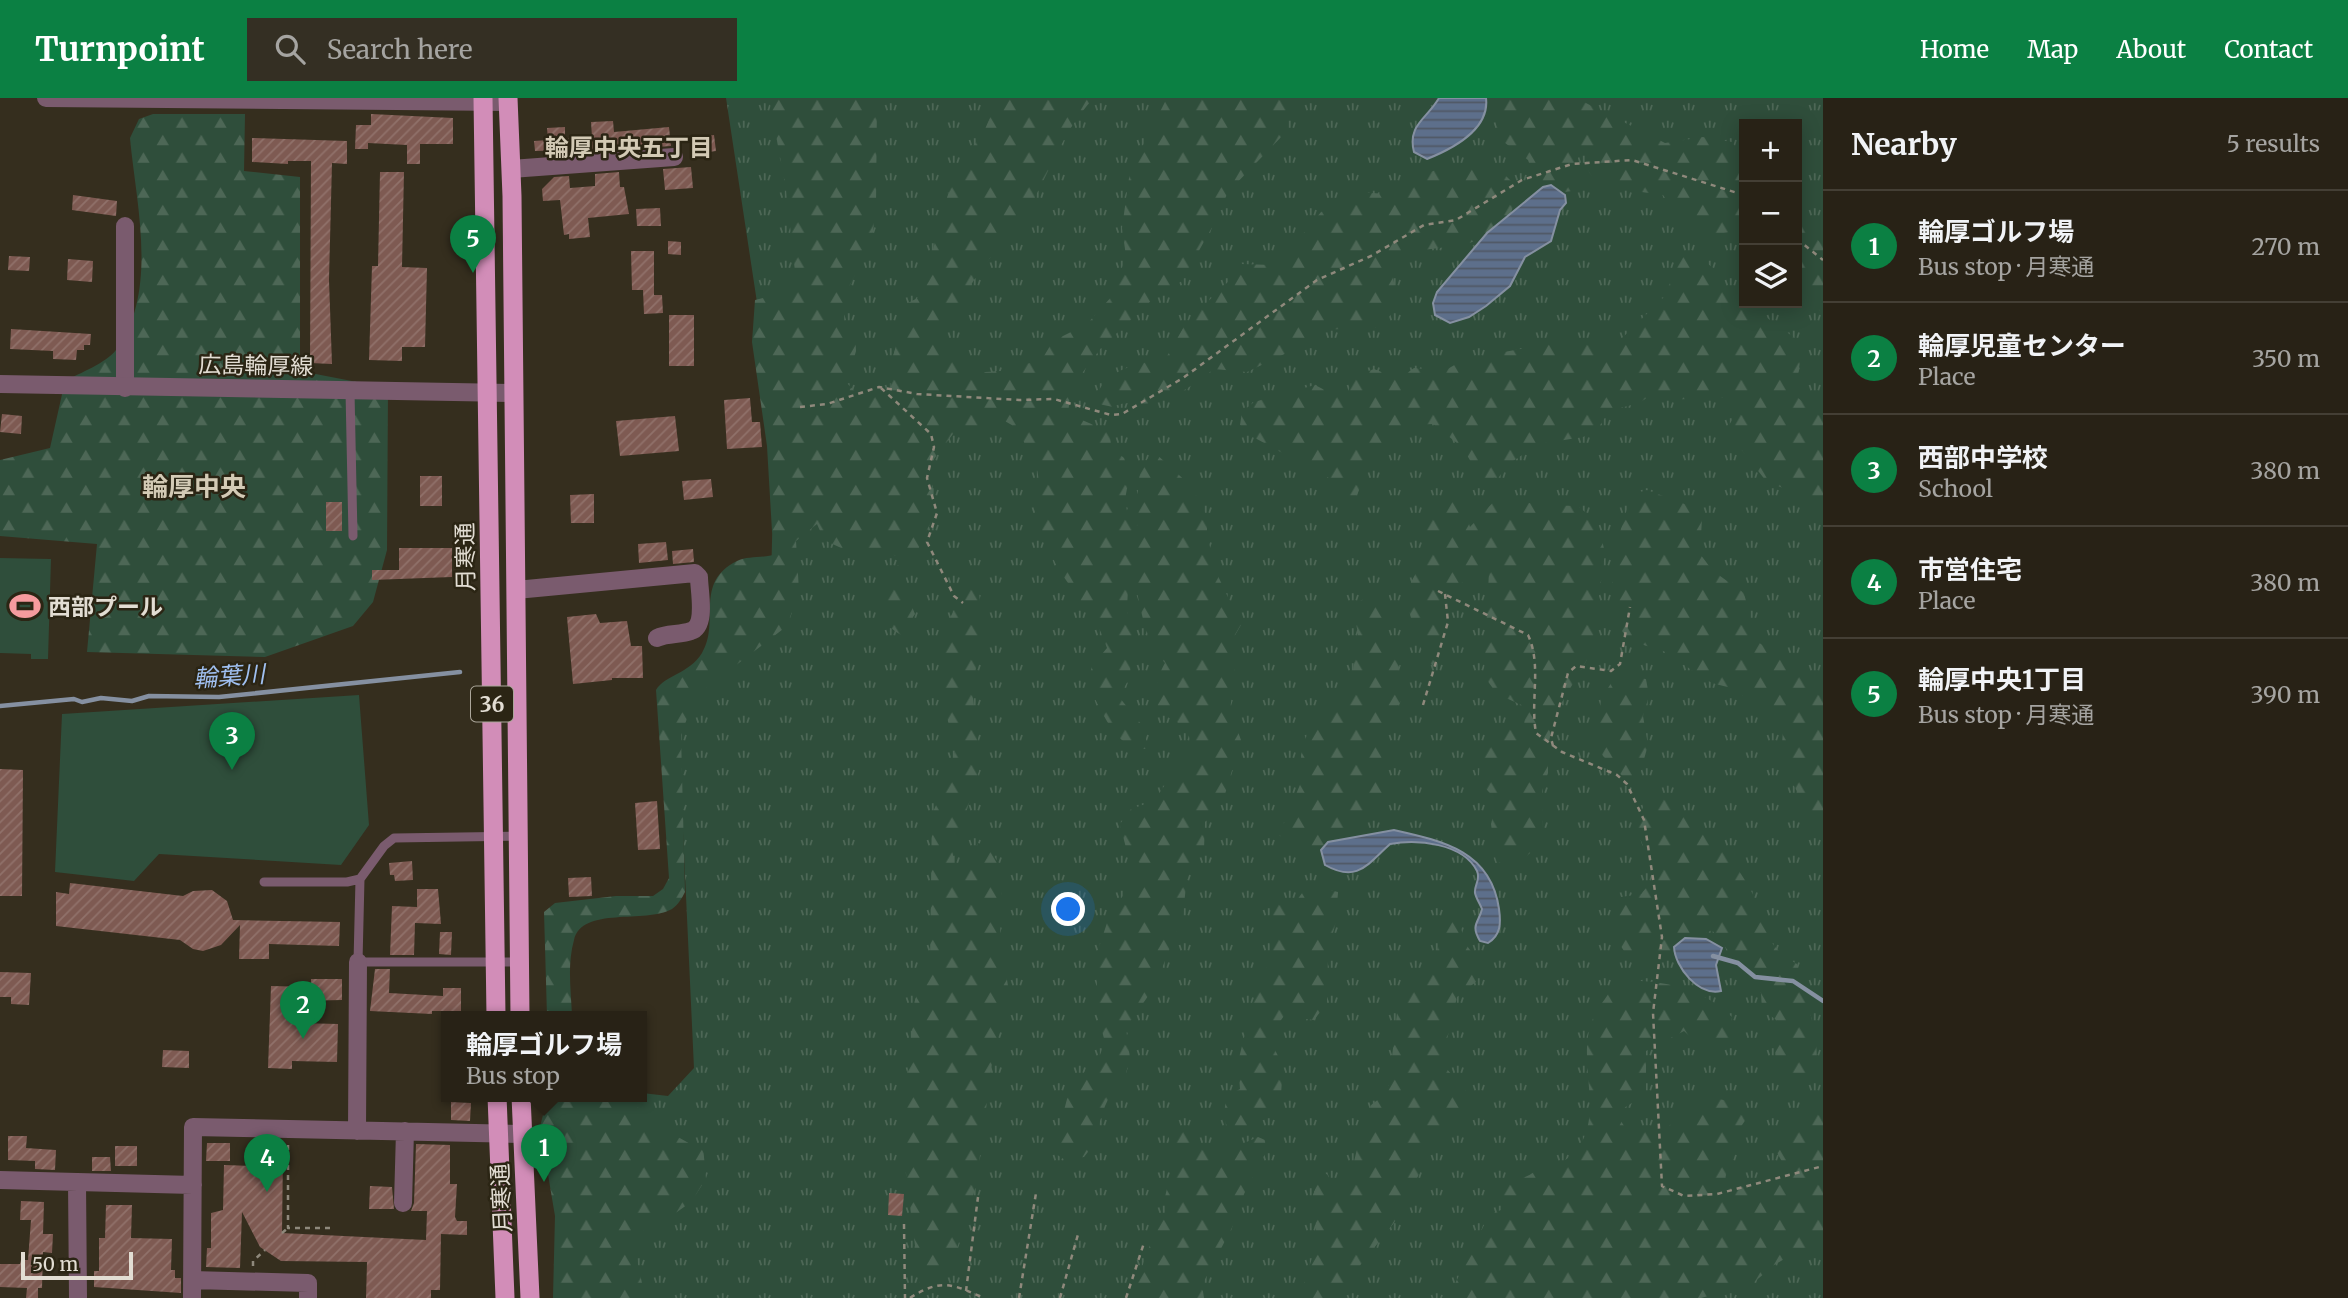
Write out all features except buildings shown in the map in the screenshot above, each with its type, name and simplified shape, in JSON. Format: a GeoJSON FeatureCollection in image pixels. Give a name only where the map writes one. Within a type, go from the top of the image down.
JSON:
{"type":"FeatureCollection","features":[{"type":"Feature","properties":{"kind":"highway","name":"36"},"geometry":{"type":"LineString","coordinates":[[508,100],[520,1011]]}},
{"type":"Feature","properties":{"kind":"highway","name":"月寒通"},"geometry":{"type":"LineString","coordinates":[[483,101],[496,1011]]}},
{"type":"Feature","properties":{"kind":"highway","name":"月寒通"},"geometry":{"type":"LineString","coordinates":[[497,1102],[505,1298]]}},
{"type":"Feature","properties":{"kind":"highway","name":"月寒通"},"geometry":{"type":"LineString","coordinates":[[521,1102],[530,1298]]}},
{"type":"Feature","properties":{"kind":"street"},"geometry":{"type":"LineString","coordinates":[[46,98],[508,100]]}},
{"type":"Feature","properties":{"kind":"street"},"geometry":{"type":"LineString","coordinates":[[511,169],[674,157]]}},
{"type":"Feature","properties":{"kind":"street"},"geometry":{"type":"LineString","coordinates":[[125,226],[125,388]]}},
{"type":"Feature","properties":{"kind":"street","name":"広島輪厚線"},"geometry":{"type":"LineString","coordinates":[[0,384],[512,393]]}},
{"type":"Feature","properties":{"kind":"street"},"geometry":{"type":"LineString","coordinates":[[516,590],[695,573],[699,577],[698,626],[694,631],[657,638]]}},
{"type":"Feature","properties":{"kind":"street"},"geometry":{"type":"LineString","coordinates":[[357,1131],[358,962]]}},
{"type":"Feature","properties":{"kind":"street"},"geometry":{"type":"LineString","coordinates":[[192,1298],[193,1126],[522,1134]]}},
{"type":"Feature","properties":{"kind":"street"},"geometry":{"type":"LineString","coordinates":[[403,1203],[405,1131]]}},
{"type":"Feature","properties":{"kind":"street"},"geometry":{"type":"LineString","coordinates":[[0,1180],[193,1185]]}},
{"type":"Feature","properties":{"kind":"street"},"geometry":{"type":"LineString","coordinates":[[77,1182],[78,1298]]}},
{"type":"Feature","properties":{"kind":"street"},"geometry":{"type":"LineString","coordinates":[[192,1280],[308,1283],[308,1298]]}},
{"type":"Feature","properties":{"kind":"lane"},"geometry":{"type":"LineString","coordinates":[[351,391],[353,536]]}},
{"type":"Feature","properties":{"kind":"lane"},"geometry":{"type":"LineString","coordinates":[[518,835],[394,838],[384,846],[360,879],[358,962],[519,962]]}},
{"type":"Feature","properties":{"kind":"lane"},"geometry":{"type":"LineString","coordinates":[[264,881],[347,882],[360,879]]}},
{"type":"Feature","properties":{"kind":"path"},"geometry":{"type":"LineString","coordinates":[[800,407],[827,404],[879,387],[917,394],[1054,399],[1111,415],[1122,414],[1183,378],[1317,280],[1371,256],[1424,225],[1456,220],[1522,180],[1572,164],[1632,160],[1739,193]]}},
{"type":"Feature","properties":{"kind":"path"},"geometry":{"type":"LineString","coordinates":[[1802,243],[1823,260]]}},
{"type":"Feature","properties":{"kind":"path"},"geometry":{"type":"LineString","coordinates":[[879,387],[931,434],[934,447],[927,478],[937,513],[927,542],[954,596],[963,603]]}},
{"type":"Feature","properties":{"kind":"path"},"geometry":{"type":"LineString","coordinates":[[1438,591],[1528,635],[1535,655],[1532,713],[1536,733],[1553,746],[1617,775],[1627,784],[1644,820],[1662,937],[1653,1013],[1662,1186],[1684,1196],[1717,1194],[1823,1166]]}},
{"type":"Feature","properties":{"kind":"path"},"geometry":{"type":"LineString","coordinates":[[1423,705],[1448,622],[1445,594]]}},
{"type":"Feature","properties":{"kind":"path"},"geometry":{"type":"LineString","coordinates":[[1553,746],[1551,738],[1567,673],[1576,666],[1611,671],[1620,664],[1630,607]]}},
{"type":"Feature","properties":{"kind":"path"},"geometry":{"type":"LineString","coordinates":[[282,1233],[288,1227],[289,1129]]}},
{"type":"Feature","properties":{"kind":"path"},"geometry":{"type":"LineString","coordinates":[[1019,1298],[1036,1193]]}},
{"type":"Feature","properties":{"kind":"path"},"geometry":{"type":"LineString","coordinates":[[967,1291],[978,1197]]}},
{"type":"Feature","properties":{"kind":"path"},"geometry":{"type":"LineString","coordinates":[[904,1224],[905,1298]]}},
{"type":"Feature","properties":{"kind":"path"},"geometry":{"type":"LineString","coordinates":[[288,1227],[335,1228]]}},
{"type":"Feature","properties":{"kind":"path"},"geometry":{"type":"LineString","coordinates":[[1060,1298],[1079,1231]]}},
{"type":"Feature","properties":{"kind":"path"},"geometry":{"type":"LineString","coordinates":[[1126,1298],[1144,1243]]}},
{"type":"Feature","properties":{"kind":"path"},"geometry":{"type":"LineString","coordinates":[[253,1272],[253,1261],[265,1250]]}},
{"type":"Feature","properties":{"kind":"path"},"geometry":{"type":"LineString","coordinates":[[910,1298],[933,1285],[944,1284],[984,1298]]}},
{"type":"Feature","properties":{"kind":"green space"},"geometry":{"type":"Polygon","coordinates":[[[726,98],[1823,98],[1823,1298],[565,1298],[553,1102],[647,1102],[647,1094],[668,1096],[694,1068],[677,702],[770,623],[775,421],[726,98]]]}},
{"type":"Feature","properties":{"kind":"green space"},"geometry":{"type":"Polygon","coordinates":[[[769,98],[877,98],[876,206],[872,240],[845,295],[844,324],[855,333],[856,351],[847,383],[862,397],[890,395],[892,360],[908,303],[929,292],[924,283],[948,194],[961,161],[983,134],[998,98],[1094,98],[1071,128],[1017,226],[974,280],[959,315],[948,329],[928,341],[936,346],[950,343],[957,349],[958,365],[969,374],[1009,370],[1041,361],[1053,341],[1087,324],[1113,295],[1126,256],[1122,228],[1130,171],[1167,98],[1289,98],[1288,130],[1228,192],[1215,222],[1182,281],[1153,299],[1101,348],[1071,388],[1068,414],[1110,432],[1111,447],[1124,458],[1131,477],[1126,502],[1133,526],[1138,525],[1139,477],[1154,452],[1192,487],[1207,517],[1207,536],[1218,576],[1241,625],[1234,637],[1235,673],[1230,710],[1241,740],[1223,801],[1205,822],[1204,849],[1188,866],[1183,915],[1155,986],[1126,1028],[1130,1058],[1125,1077],[1112,1091],[1091,1148],[1084,1157],[1065,1160],[1056,1154],[1056,1141],[1067,1099],[1079,1077],[1098,1060],[1105,1042],[1098,1017],[1096,956],[1108,920],[1142,865],[1127,852],[1120,824],[1131,809],[1154,801],[1177,767],[1196,766],[1187,728],[1159,712],[1157,686],[1165,663],[1152,645],[1134,579],[1128,588],[1127,609],[1132,634],[1130,677],[1119,697],[1146,730],[1146,749],[1124,742],[1104,716],[1087,686],[1092,666],[1107,648],[1095,620],[1056,564],[1046,543],[1033,498],[1040,486],[1037,469],[1017,428],[996,416],[980,428],[959,426],[934,459],[931,522],[916,554],[901,558],[884,551],[854,554],[824,540],[817,524],[796,541],[799,591],[787,626],[705,689],[693,702],[681,735],[684,894],[672,909],[646,915],[601,919],[579,930],[574,940],[571,959],[572,1011],[547,1011],[544,912],[555,903],[616,896],[653,896],[663,889],[669,878],[656,690],[665,681],[691,666],[702,653],[709,629],[712,592],[716,580],[724,570],[742,559],[779,553],[772,531],[767,446],[752,342],[755,300],[797,290],[786,189],[769,98]]]}},
{"type":"Feature","properties":{"kind":"green space"},"geometry":{"type":"Polygon","coordinates":[[[1503,98],[1576,98],[1665,143],[1703,137],[1732,142],[1739,152],[1739,233],[1737,231],[1704,236],[1676,213],[1663,195],[1599,186],[1589,172],[1585,149],[1579,152],[1572,191],[1550,194],[1536,183],[1528,160],[1497,137],[1496,110],[1503,98]]]}},
{"type":"Feature","properties":{"kind":"green space"},"geometry":{"type":"Polygon","coordinates":[[[153,114],[245,114],[244,171],[300,177],[300,371],[388,388],[387,550],[373,602],[353,626],[265,657],[87,652],[97,544],[0,536],[0,460],[50,448],[65,381],[112,355],[129,327],[137,302],[141,275],[140,219],[130,138],[139,119],[153,114]]]}},
{"type":"Feature","properties":{"kind":"green space"},"geometry":{"type":"Polygon","coordinates":[[[1451,164],[1496,166],[1520,190],[1503,232],[1463,245],[1423,250],[1392,272],[1398,304],[1382,327],[1321,330],[1301,346],[1247,372],[1214,369],[1184,390],[1158,402],[1113,407],[1094,403],[1098,391],[1113,375],[1132,366],[1166,358],[1186,323],[1235,275],[1241,264],[1272,265],[1293,246],[1321,212],[1362,192],[1395,195],[1415,186],[1425,174],[1451,164]]]}},
{"type":"Feature","properties":{"kind":"green space"},"geometry":{"type":"Polygon","coordinates":[[[1802,224],[1823,245],[1823,314],[1802,295],[1802,224]]]}},
{"type":"Feature","properties":{"kind":"green space"},"geometry":{"type":"Polygon","coordinates":[[[1683,252],[1696,254],[1713,268],[1712,281],[1720,290],[1739,297],[1739,308],[1754,308],[1803,344],[1796,386],[1791,392],[1808,406],[1823,412],[1823,505],[1766,481],[1726,430],[1739,409],[1740,397],[1663,400],[1656,392],[1639,403],[1609,411],[1597,430],[1583,437],[1539,444],[1507,465],[1499,477],[1482,480],[1462,447],[1433,424],[1412,425],[1387,432],[1354,500],[1343,496],[1338,483],[1255,438],[1240,425],[1242,412],[1254,402],[1315,385],[1346,401],[1352,377],[1374,369],[1399,379],[1414,368],[1444,371],[1458,363],[1483,362],[1493,354],[1571,340],[1615,345],[1664,297],[1683,252]]]}},
{"type":"Feature","properties":{"kind":"green space"},"geometry":{"type":"Polygon","coordinates":[[[1647,490],[1690,506],[1702,518],[1700,554],[1713,571],[1744,593],[1756,641],[1781,656],[1791,670],[1804,678],[1823,681],[1823,841],[1781,761],[1783,729],[1735,688],[1706,680],[1669,654],[1629,638],[1617,621],[1612,585],[1617,545],[1633,494],[1647,490]]]}},
{"type":"Feature","properties":{"kind":"green space"},"geometry":{"type":"Polygon","coordinates":[[[1499,496],[1539,505],[1578,506],[1598,523],[1605,553],[1591,653],[1555,714],[1548,746],[1548,773],[1542,791],[1543,828],[1537,847],[1515,866],[1496,862],[1491,824],[1497,801],[1479,781],[1481,758],[1488,739],[1498,726],[1524,725],[1526,707],[1497,694],[1484,676],[1489,571],[1450,588],[1449,611],[1433,666],[1417,640],[1409,606],[1411,582],[1431,553],[1423,518],[1437,501],[1461,498],[1470,527],[1499,496]]]}},
{"type":"Feature","properties":{"kind":"green space","name":"西部プール"},"geometry":{"type":"Polygon","coordinates":[[[0,558],[51,559],[48,659],[31,659],[31,654],[0,653],[0,558]]]}},
{"type":"Feature","properties":{"kind":"green space"},"geometry":{"type":"Polygon","coordinates":[[[898,565],[905,571],[907,595],[915,614],[901,635],[886,622],[882,608],[886,574],[898,565]]]}},
{"type":"Feature","properties":{"kind":"green space"},"geometry":{"type":"Polygon","coordinates":[[[965,588],[979,590],[983,648],[971,681],[981,764],[953,855],[957,881],[978,843],[987,846],[998,862],[1002,890],[1000,935],[1008,986],[992,1063],[976,1186],[952,1265],[920,1286],[904,1157],[905,1097],[915,1000],[930,960],[932,814],[948,779],[955,751],[939,683],[949,620],[965,588]]]}},
{"type":"Feature","properties":{"kind":"green space"},"geometry":{"type":"Polygon","coordinates":[[[1377,591],[1389,594],[1384,628],[1401,656],[1397,679],[1404,697],[1386,721],[1381,753],[1386,784],[1372,817],[1358,819],[1332,846],[1293,846],[1279,835],[1302,780],[1301,755],[1307,734],[1351,685],[1358,634],[1355,618],[1360,601],[1377,591]]]}},
{"type":"Feature","properties":{"kind":"green space"},"geometry":{"type":"Polygon","coordinates":[[[1617,674],[1646,679],[1649,696],[1643,716],[1648,745],[1637,784],[1633,787],[1603,756],[1597,744],[1601,699],[1617,674]]]}},
{"type":"Feature","properties":{"kind":"green space"},"geometry":{"type":"Polygon","coordinates":[[[359,695],[369,825],[341,865],[159,854],[134,881],[55,872],[62,714],[359,695]]]}},
{"type":"Feature","properties":{"kind":"green space"},"geometry":{"type":"Polygon","coordinates":[[[1664,797],[1705,830],[1730,859],[1751,890],[1773,945],[1797,964],[1816,1035],[1817,1063],[1804,1084],[1798,1084],[1776,1058],[1774,1044],[1781,1032],[1778,1021],[1762,1010],[1761,993],[1712,930],[1663,956],[1624,951],[1620,944],[1614,931],[1614,918],[1621,897],[1641,894],[1657,875],[1661,857],[1643,846],[1635,825],[1646,801],[1664,797]]]}},
{"type":"Feature","properties":{"kind":"green space"},"geometry":{"type":"Polygon","coordinates":[[[1308,885],[1338,892],[1336,921],[1328,953],[1327,1003],[1314,1020],[1296,1018],[1290,1007],[1279,1023],[1273,1046],[1283,1066],[1281,1094],[1241,1136],[1227,1125],[1225,1109],[1227,1096],[1240,1089],[1238,1062],[1253,1002],[1271,957],[1268,923],[1273,901],[1297,900],[1308,885]]]}},
{"type":"Feature","properties":{"kind":"green space"},"geometry":{"type":"Polygon","coordinates":[[[1457,913],[1465,943],[1475,957],[1478,969],[1477,981],[1457,997],[1446,1044],[1445,1067],[1468,1093],[1464,1108],[1434,1145],[1394,1223],[1334,1298],[1299,1298],[1317,1243],[1313,1195],[1319,1177],[1327,1174],[1333,1185],[1348,1187],[1362,1128],[1371,1105],[1388,1092],[1397,1013],[1435,958],[1447,915],[1457,913]]]}},
{"type":"Feature","properties":{"kind":"green space"},"geometry":{"type":"Polygon","coordinates":[[[1641,981],[1690,990],[1712,1001],[1732,1017],[1728,1044],[1704,1044],[1684,1031],[1646,1051],[1646,1094],[1616,1113],[1629,1134],[1666,1128],[1707,1097],[1746,1104],[1748,1117],[1737,1134],[1735,1151],[1726,1176],[1727,1189],[1774,1182],[1780,1178],[1785,1167],[1776,1151],[1782,1135],[1792,1124],[1823,1112],[1823,1245],[1801,1249],[1774,1265],[1752,1284],[1701,1298],[1448,1298],[1489,1215],[1501,1210],[1501,1193],[1511,1181],[1558,1165],[1577,1149],[1586,1134],[1589,1116],[1587,1058],[1592,1021],[1609,993],[1627,991],[1641,981]]]}},
{"type":"Feature","properties":{"kind":"green space"},"geometry":{"type":"Polygon","coordinates":[[[552,1102],[633,1102],[654,1126],[651,1132],[660,1127],[694,1146],[703,1146],[706,1179],[691,1202],[670,1217],[660,1217],[646,1227],[634,1245],[643,1288],[652,1298],[553,1298],[555,1216],[540,1127],[545,1107],[552,1102]]]}},
{"type":"Feature","properties":{"kind":"green space"},"geometry":{"type":"Polygon","coordinates":[[[1179,1126],[1190,1128],[1207,1153],[1219,1154],[1258,1137],[1265,1140],[1266,1152],[1244,1194],[1238,1216],[1202,1285],[1204,1298],[1131,1298],[1156,1228],[1167,1209],[1165,1197],[1174,1159],[1168,1134],[1179,1126]]]}},
{"type":"Feature","properties":{"kind":"water"},"geometry":{"type":"Polygon","coordinates":[[[1439,98],[1486,98],[1486,109],[1476,129],[1467,137],[1427,159],[1414,152],[1413,135],[1439,98]]]}},
{"type":"Feature","properties":{"kind":"water"},"geometry":{"type":"Polygon","coordinates":[[[1551,185],[1565,195],[1566,203],[1560,210],[1551,241],[1525,257],[1510,286],[1469,317],[1450,323],[1435,315],[1433,303],[1437,292],[1487,233],[1543,187],[1551,185]]]}},
{"type":"Feature","properties":{"kind":"water"},"geometry":{"type":"Polygon","coordinates":[[[1394,830],[1447,845],[1475,861],[1494,889],[1499,909],[1499,928],[1492,940],[1488,943],[1480,941],[1476,931],[1482,909],[1475,893],[1477,871],[1461,854],[1450,849],[1426,843],[1390,844],[1368,865],[1354,872],[1336,870],[1325,865],[1321,850],[1328,842],[1394,830]]]}},
{"type":"Feature","properties":{"kind":"water"},"geometry":{"type":"Polygon","coordinates":[[[1685,938],[1706,939],[1722,948],[1716,965],[1721,991],[1712,991],[1696,985],[1683,971],[1674,947],[1685,938]]]}},
{"type":"Feature","properties":{"kind":"waterway","name":"輪葉川"},"geometry":{"type":"LineString","coordinates":[[0,706],[74,699],[82,702],[101,698],[132,701],[149,696],[219,697],[460,672]]}},
{"type":"Feature","properties":{"kind":"waterway"},"geometry":{"type":"LineString","coordinates":[[1713,956],[1738,963],[1755,977],[1793,981],[1823,1001]]}},
{"type":"Feature","properties":{"kind":"place","name":"輪厚中央1丁目"},"geometry":{"type":"Point","coordinates":[473,273]}},
{"type":"Feature","properties":{"kind":"place","name":"西部プール"},"geometry":{"type":"Point","coordinates":[25,606]}},
{"type":"Feature","properties":{"kind":"place","name":"西部中学校"},"geometry":{"type":"Point","coordinates":[232,770]}},
{"type":"Feature","properties":{"kind":"place","name":"輪厚児童センター"},"geometry":{"type":"Point","coordinates":[303,1039]}},
{"type":"Feature","properties":{"kind":"place","name":"輪厚ゴルフ場"},"geometry":{"type":"Point","coordinates":[544,1182]}},
{"type":"Feature","properties":{"kind":"place","name":"市営住宅"},"geometry":{"type":"Point","coordinates":[267,1192]}},
{"type":"Feature","properties":{"kind":"district","name":"輪厚中央五丁目"},"geometry":{"type":"Point","coordinates":[629,147]}},
{"type":"Feature","properties":{"kind":"district","name":"輪厚中央"},"geometry":{"type":"Point","coordinates":[194,486]}}]}
